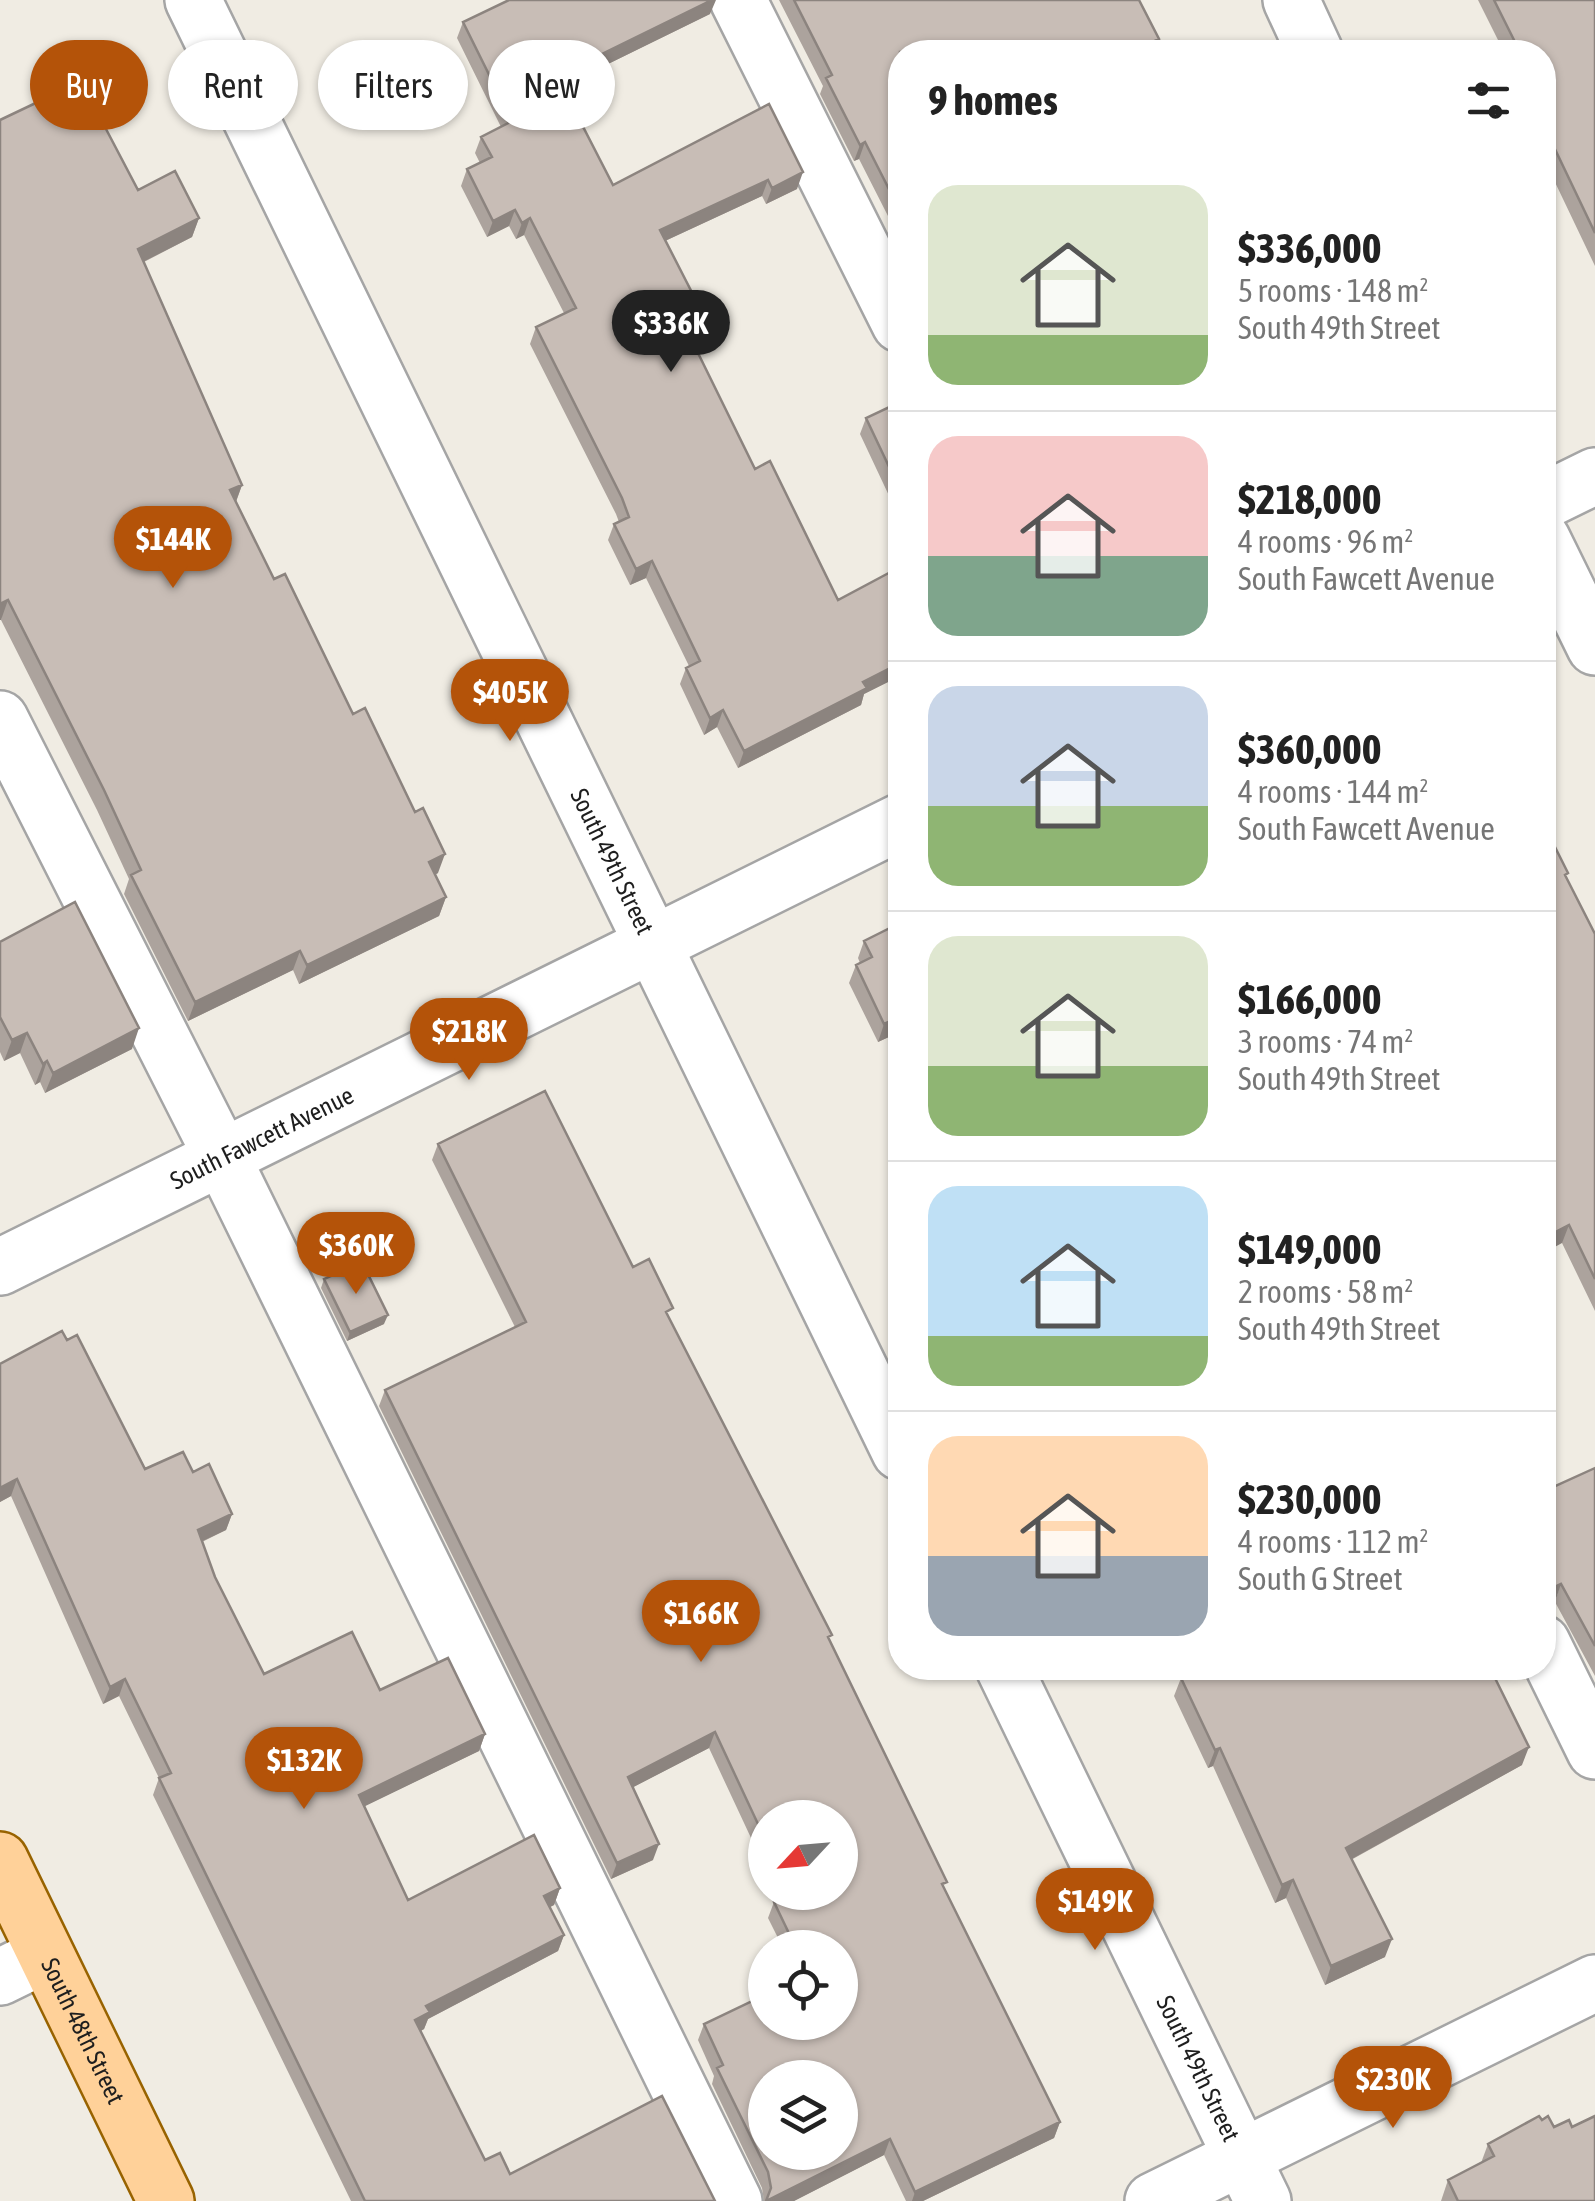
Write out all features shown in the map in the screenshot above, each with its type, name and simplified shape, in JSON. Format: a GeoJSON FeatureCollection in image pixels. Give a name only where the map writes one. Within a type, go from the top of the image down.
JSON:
{"type":"FeatureCollection","features":[{"type":"Feature","properties":{"kind":"main road","name":"South 48th Street"},"geometry":{"type":"LineString","coordinates":[[0,1860],[22,1966],[166,2201]]}},
{"type":"Feature","properties":{"kind":"street","name":"South 49th Street"},"geometry":{"type":"LineString","coordinates":[[193,0],[888,1427]]}},
{"type":"Feature","properties":{"kind":"street"},"geometry":{"type":"LineString","coordinates":[[738,0],[888,300]]}},
{"type":"Feature","properties":{"kind":"street"},"geometry":{"type":"LineString","coordinates":[[1291,0],[1309,40]]}},
{"type":"Feature","properties":{"kind":"street"},"geometry":{"type":"LineString","coordinates":[[1556,495],[1595,476]]}},
{"type":"Feature","properties":{"kind":"street"},"geometry":{"type":"LineString","coordinates":[[1556,568],[1595,647]]}},
{"type":"Feature","properties":{"kind":"street"},"geometry":{"type":"LineString","coordinates":[[0,719],[222,1157],[734,2201]]}},
{"type":"Feature","properties":{"kind":"street","name":"South Fawcett Avenue"},"geometry":{"type":"LineString","coordinates":[[0,1267],[888,828]]}},
{"type":"Feature","properties":{"kind":"street"},"geometry":{"type":"LineString","coordinates":[[1556,1671],[1595,1751]]}},
{"type":"Feature","properties":{"kind":"street","name":"South 49th Street"},"geometry":{"type":"LineString","coordinates":[[1010,1680],[1252,2180]]}},
{"type":"Feature","properties":{"kind":"street"},"geometry":{"type":"LineString","coordinates":[[1153,2201],[1252,2180],[1595,1983]]}},
{"type":"Feature","properties":{"kind":"building"},"geometry":{"type":"Polygon","coordinates":[[[509,0],[712,0],[615,48],[615,40],[488,40],[488,73],[463,22],[509,0]]]}},
{"type":"Feature","properties":{"kind":"building"},"geometry":{"type":"Polygon","coordinates":[[[794,0],[1139,0],[1159,39],[888,40],[888,187],[865,142],[860,145],[826,78],[832,75],[794,0]]]}},
{"type":"Feature","properties":{"kind":"building"},"geometry":{"type":"Polygon","coordinates":[[[1494,0],[1595,0],[1595,233],[1556,151],[1556,40],[1514,40],[1494,0]]]}},
{"type":"Feature","properties":{"kind":"building"},"geometry":{"type":"Polygon","coordinates":[[[769,104],[803,172],[772,188],[768,180],[660,230],[704,316],[688,325],[698,353],[755,469],[770,461],[838,600],[888,573],[888,669],[863,682],[867,688],[744,751],[723,710],[710,718],[686,668],[700,661],[652,561],[636,569],[614,524],[629,517],[622,498],[536,327],[576,308],[530,218],[522,223],[515,210],[493,221],[467,169],[492,157],[481,137],[495,130],[585,130],[613,185],[769,104]]]}},
{"type":"Feature","properties":{"kind":"building"},"geometry":{"type":"Polygon","coordinates":[[[30,106],[30,130],[107,130],[138,190],[175,171],[199,218],[138,249],[242,485],[230,490],[274,579],[285,574],[353,714],[365,708],[415,812],[423,808],[445,854],[429,862],[446,897],[307,965],[300,951],[195,1002],[131,875],[141,870],[104,790],[8,600],[0,604],[0,120],[30,106]]]}},
{"type":"Feature","properties":{"kind":"building"},"geometry":{"type":"Polygon","coordinates":[[[888,408],[888,465],[866,418],[888,408]]]}},
{"type":"Feature","properties":{"kind":"building"},"geometry":{"type":"Polygon","coordinates":[[[1556,849],[1595,934],[1595,1279],[1569,1225],[1556,1232],[1556,849]]]}},
{"type":"Feature","properties":{"kind":"building"},"geometry":{"type":"Polygon","coordinates":[[[75,902],[139,1028],[53,1073],[47,1061],[43,1064],[27,1033],[12,1040],[0,1017],[0,942],[75,902]]]}},
{"type":"Feature","properties":{"kind":"building"},"geometry":{"type":"Polygon","coordinates":[[[888,929],[888,1022],[884,1024],[856,965],[872,957],[864,941],[888,929]]]}},
{"type":"Feature","properties":{"kind":"building"},"geometry":{"type":"Polygon","coordinates":[[[545,1091],[633,1267],[649,1259],[673,1308],[666,1312],[832,1635],[828,1637],[947,1882],[942,1884],[1060,2122],[915,2192],[890,2139],[858,2155],[858,2060],[748,2060],[748,2131],[717,2068],[723,2065],[704,2024],[748,2003],[748,2040],[858,2040],[858,1930],[787,1930],[778,1910],[858,1910],[858,1800],[748,1803],[715,1732],[628,1777],[659,1844],[617,1863],[385,1390],[526,1322],[438,1144],[545,1091]]]}},
{"type":"Feature","properties":{"kind":"building"},"geometry":{"type":"Polygon","coordinates":[[[362,1262],[388,1315],[350,1332],[324,1279],[362,1262]]]}},
{"type":"Feature","properties":{"kind":"building"},"geometry":{"type":"Polygon","coordinates":[[[62,1331],[67,1340],[77,1335],[145,1469],[183,1452],[193,1472],[209,1464],[232,1514],[198,1530],[215,1577],[264,1674],[352,1632],[380,1690],[448,1658],[485,1734],[359,1795],[408,1900],[534,1835],[560,1888],[544,1896],[564,1935],[426,2006],[430,2012],[415,2020],[485,2160],[500,2153],[510,2174],[662,2096],[715,2201],[365,2201],[159,1778],[171,1773],[125,1679],[110,1687],[17,1479],[0,1488],[0,1364],[62,1331]]]}},
{"type":"Feature","properties":{"kind":"building"},"geometry":{"type":"Polygon","coordinates":[[[1595,1468],[1595,1646],[1561,1584],[1556,1586],[1556,1486],[1595,1468]]]}},
{"type":"Feature","properties":{"kind":"building"},"geometry":{"type":"Polygon","coordinates":[[[1182,1680],[1496,1680],[1529,1747],[1346,1848],[1392,1939],[1331,1966],[1293,1880],[1282,1885],[1220,1748],[1215,1750],[1182,1680]]]}},
{"type":"Feature","properties":{"kind":"building"},"geometry":{"type":"Polygon","coordinates":[[[1539,2116],[1542,2120],[1548,2116],[1554,2127],[1569,2120],[1572,2127],[1595,2116],[1595,2201],[1458,2201],[1448,2180],[1494,2156],[1488,2144],[1539,2116]]]}},
{"type":"Feature","properties":{"kind":"building"},"geometry":{"type":"Polygon","coordinates":[[[828,2170],[766,2201],[771,2188],[768,2172],[828,2170]]]}}]}
